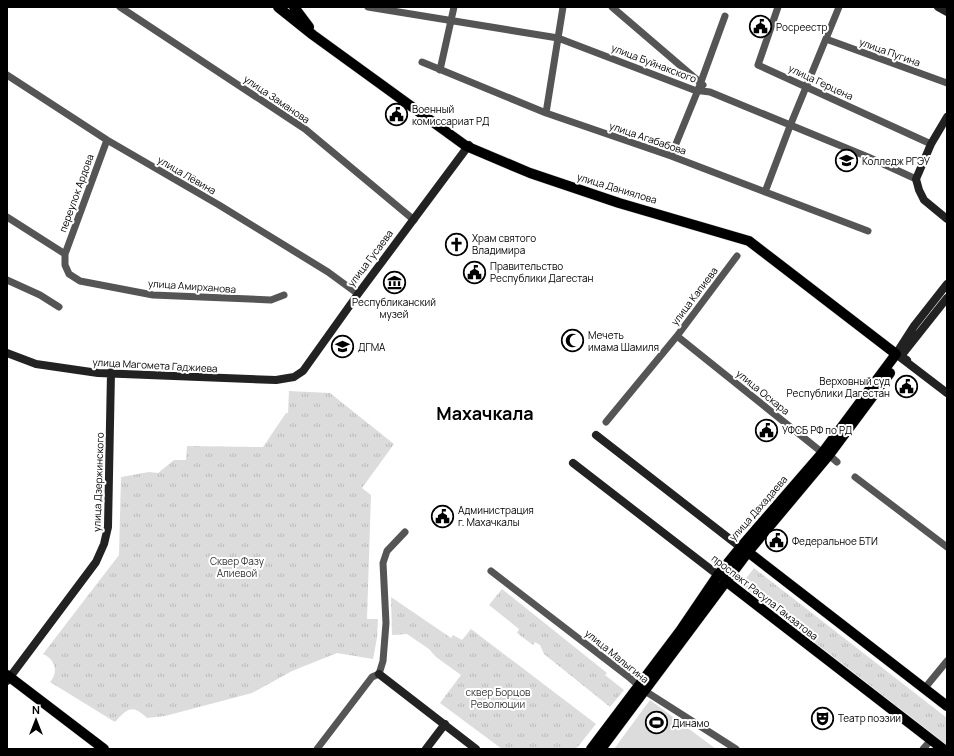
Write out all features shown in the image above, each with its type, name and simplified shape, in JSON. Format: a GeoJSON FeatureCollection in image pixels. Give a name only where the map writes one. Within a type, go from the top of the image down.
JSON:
{"type":"FeatureCollection","features":[{"type":"Feature","properties":{"kind":"main road","name":"улица Даниялова"},"geometry":{"type":"LineString","coordinates":[[278,7],[313,35],[467,146],[530,173],[619,203],[749,241],[899,355]]}},
{"type":"Feature","properties":{"kind":"main road","name":"улица Даниялова"},"geometry":{"type":"LineString","coordinates":[[294,7],[314,33],[423,111],[467,146]]}},
{"type":"Feature","properties":{"kind":"main road","name":"улица Дахадаева"},"geometry":{"type":"LineString","coordinates":[[601,749],[718,575],[744,550],[830,456],[899,355]]}},
{"type":"Feature","properties":{"kind":"main road","name":"улица Дахадаева"},"geometry":{"type":"LineString","coordinates":[[591,749],[726,582],[744,550]]}},
{"type":"Feature","properties":{"kind":"main road"},"geometry":{"type":"LineString","coordinates":[[744,550],[947,706]]}},
{"type":"Feature","properties":{"kind":"main road","name":"проспект Расула Гамзатова"},"geometry":{"type":"LineString","coordinates":[[726,582],[943,749]]}},
{"type":"Feature","properties":{"kind":"main road"},"geometry":{"type":"LineString","coordinates":[[8,678],[104,749]]}},
{"type":"Feature","properties":{"kind":"street","name":"улица Заманова"},"geometry":{"type":"LineString","coordinates":[[120,7],[305,128],[413,219]]}},
{"type":"Feature","properties":{"kind":"street","name":"улица Буйнакского"},"geometry":{"type":"LineString","coordinates":[[368,7],[558,38],[694,90],[710,92],[916,179]]}},
{"type":"Feature","properties":{"kind":"street"},"geometry":{"type":"LineString","coordinates":[[440,70],[454,7]]}},
{"type":"Feature","properties":{"kind":"street"},"geometry":{"type":"LineString","coordinates":[[546,113],[563,7]]}},
{"type":"Feature","properties":{"kind":"street"},"geometry":{"type":"LineString","coordinates":[[612,7],[701,82],[710,92]]}},
{"type":"Feature","properties":{"kind":"street","name":"улица Герцена"},"geometry":{"type":"LineString","coordinates":[[778,7],[758,65],[931,144]]}},
{"type":"Feature","properties":{"kind":"street"},"geometry":{"type":"LineString","coordinates":[[765,192],[806,86],[839,7]]}},
{"type":"Feature","properties":{"kind":"street"},"geometry":{"type":"LineString","coordinates":[[938,7],[947,12]]}},
{"type":"Feature","properties":{"kind":"street"},"geometry":{"type":"LineString","coordinates":[[671,156],[698,90],[725,16]]}},
{"type":"Feature","properties":{"kind":"street","name":"улица Пугина"},"geometry":{"type":"LineString","coordinates":[[826,39],[947,83]]}},
{"type":"Feature","properties":{"kind":"street","name":"улица Агабабова"},"geometry":{"type":"LineString","coordinates":[[422,62],[546,113],[671,156],[868,231]]}},
{"type":"Feature","properties":{"kind":"street","name":"улица Лёвина"},"geometry":{"type":"LineString","coordinates":[[7,75],[106,140],[219,205],[328,272],[357,293]]}},
{"type":"Feature","properties":{"kind":"street"},"geometry":{"type":"LineString","coordinates":[[947,117],[931,144],[916,179],[918,190],[924,200],[947,219]]}},
{"type":"Feature","properties":{"kind":"street","name":"переулок Ардова"},"geometry":{"type":"LineString","coordinates":[[64,254],[106,140]]}},
{"type":"Feature","properties":{"kind":"street","name":"улица Гусаева"},"geometry":{"type":"LineString","coordinates":[[285,377],[302,369],[467,146]]}},
{"type":"Feature","properties":{"kind":"street"},"geometry":{"type":"LineString","coordinates":[[7,216],[64,254]]}},
{"type":"Feature","properties":{"kind":"street","name":"улица Амирханова"},"geometry":{"type":"LineString","coordinates":[[64,254],[65,265],[69,274],[80,281],[153,295],[271,300],[284,295]]}},
{"type":"Feature","properties":{"kind":"street","name":"улица Капиева"},"geometry":{"type":"LineString","coordinates":[[606,422],[677,336],[737,256]]}},
{"type":"Feature","properties":{"kind":"street"},"geometry":{"type":"LineString","coordinates":[[7,280],[40,295],[59,306]]}},
{"type":"Feature","properties":{"kind":"street","name":"улица Дахадаева"},"geometry":{"type":"LineString","coordinates":[[899,355],[914,326],[947,284]]}},
{"type":"Feature","properties":{"kind":"street","name":"улица Гусаева"},"geometry":{"type":"LineString","coordinates":[[302,370],[357,293]]}},
{"type":"Feature","properties":{"kind":"street","name":"улица Дахадаева"},"geometry":{"type":"LineString","coordinates":[[899,355],[947,298]]}},
{"type":"Feature","properties":{"kind":"street","name":"улица Оскара"},"geometry":{"type":"LineString","coordinates":[[677,336],[819,450],[830,456]]}},
{"type":"Feature","properties":{"kind":"street","name":"улица Магомета Гаджиева"},"geometry":{"type":"LineString","coordinates":[[7,352],[36,361],[111,373],[276,380],[294,377],[302,370]]}},
{"type":"Feature","properties":{"kind":"street","name":"улица Даниялова"},"geometry":{"type":"LineString","coordinates":[[899,355],[947,392]]}},
{"type":"Feature","properties":{"kind":"street","name":"улица Магомета Гаджиева"},"geometry":{"type":"LineString","coordinates":[[111,373],[274,378],[285,377]]}},
{"type":"Feature","properties":{"kind":"street","name":"улица Дзержинского"},"geometry":{"type":"LineString","coordinates":[[8,678],[96,562],[104,544],[108,527],[111,373]]}},
{"type":"Feature","properties":{"kind":"street"},"geometry":{"type":"LineString","coordinates":[[596,435],[744,550]]}},
{"type":"Feature","properties":{"kind":"street","name":"проспект Расула Гамзатова"},"geometry":{"type":"LineString","coordinates":[[573,463],[726,582]]}},
{"type":"Feature","properties":{"kind":"street"},"geometry":{"type":"LineString","coordinates":[[855,477],[947,547]]}},
{"type":"Feature","properties":{"kind":"street"},"geometry":{"type":"LineString","coordinates":[[317,749],[372,677],[379,674],[383,661],[386,623],[384,563],[387,551],[405,532]]}},
{"type":"Feature","properties":{"kind":"street","name":"улица Малыгина"},"geometry":{"type":"LineString","coordinates":[[491,571],[641,688],[736,749]]}},
{"type":"Feature","properties":{"kind":"street"},"geometry":{"type":"LineString","coordinates":[[924,689],[947,661]]}},
{"type":"Feature","properties":{"kind":"street"},"geometry":{"type":"LineString","coordinates":[[379,674],[476,749]]}},
{"type":"Feature","properties":{"kind":"street"},"geometry":{"type":"LineString","coordinates":[[426,749],[445,724]]}},
{"type":"Feature","properties":{"kind":"street"},"geometry":{"type":"LineString","coordinates":[[923,749],[931,740]]}},
{"type":"Feature","properties":{"kind":"green space","name":"Сквер Фазу Алиевой"},"geometry":{"type":"Polygon","coordinates":[[[289,391],[330,393],[394,444],[362,488],[371,495],[367,619],[378,619],[377,638],[373,659],[337,653],[292,671],[252,693],[165,716],[147,718],[134,709],[127,711],[115,722],[50,682],[53,678],[55,670],[53,662],[43,654],[119,555],[121,477],[149,472],[158,473],[174,460],[186,460],[187,446],[263,447],[286,413],[288,413],[289,391]]]}},
{"type":"Feature","properties":{"kind":"green space"},"geometry":{"type":"Polygon","coordinates":[[[754,568],[947,718],[947,745],[741,585],[754,568]]]}},
{"type":"Feature","properties":{"kind":"green space"},"geometry":{"type":"Polygon","coordinates":[[[502,589],[607,673],[605,675],[624,690],[610,707],[544,654],[540,645],[535,642],[533,645],[517,633],[519,629],[489,605],[502,589]]]}},
{"type":"Feature","properties":{"kind":"green space","name":"сквер Борцов Революции"},"geometry":{"type":"Polygon","coordinates":[[[391,597],[451,638],[453,635],[462,640],[471,629],[596,724],[576,749],[502,749],[440,703],[461,675],[436,657],[429,649],[407,634],[392,635],[391,597]]]}},
{"type":"Feature","properties":{"kind":"green space","name":"Динамо"},"geometry":{"type":"Polygon","coordinates":[[[650,700],[716,749],[614,749],[650,700]]]}},
{"type":"Feature","properties":{"kind":"place","name":"Росреестр"},"geometry":{"type":"Point","coordinates":[760,27]}},
{"type":"Feature","properties":{"kind":"place","name":"Военный комиссариат РД"},"geometry":{"type":"Point","coordinates":[396,115]}},
{"type":"Feature","properties":{"kind":"place","name":"Колледж РГЭУ"},"geometry":{"type":"Point","coordinates":[847,161]}},
{"type":"Feature","properties":{"kind":"place","name":"Храм святого Владимира"},"geometry":{"type":"Point","coordinates":[456,244]}},
{"type":"Feature","properties":{"kind":"place","name":"Правительство Республики Дагестан"},"geometry":{"type":"Point","coordinates":[475,272]}},
{"type":"Feature","properties":{"kind":"place","name":"Республиканский музей"},"geometry":{"type":"Point","coordinates":[394,282]}},
{"type":"Feature","properties":{"kind":"place","name":"Мечеть имама Шамиля"},"geometry":{"type":"Point","coordinates":[572,341]}},
{"type":"Feature","properties":{"kind":"place","name":"ДГМА"},"geometry":{"type":"Point","coordinates":[342,347]}},
{"type":"Feature","properties":{"kind":"place","name":"Верховный суд Республики Дагестан"},"geometry":{"type":"Point","coordinates":[906,387]}},
{"type":"Feature","properties":{"kind":"place","name":"УФСБ РФ по РД"},"geometry":{"type":"Point","coordinates":[767,430]}},
{"type":"Feature","properties":{"kind":"place","name":"Администрация г. Махачкалы"},"geometry":{"type":"Point","coordinates":[442,516]}},
{"type":"Feature","properties":{"kind":"place","name":"Федеральное БТИ"},"geometry":{"type":"Point","coordinates":[777,541]}},
{"type":"Feature","properties":{"kind":"place","name":"Театр поэзии"},"geometry":{"type":"Point","coordinates":[823,718]}},
{"type":"Feature","properties":{"kind":"place","name":"Динамо"},"geometry":{"type":"Point","coordinates":[657,723]}},
{"type":"Feature","properties":{"kind":"district","name":"Махачкала"},"geometry":{"type":"Point","coordinates":[485,414]}}]}
